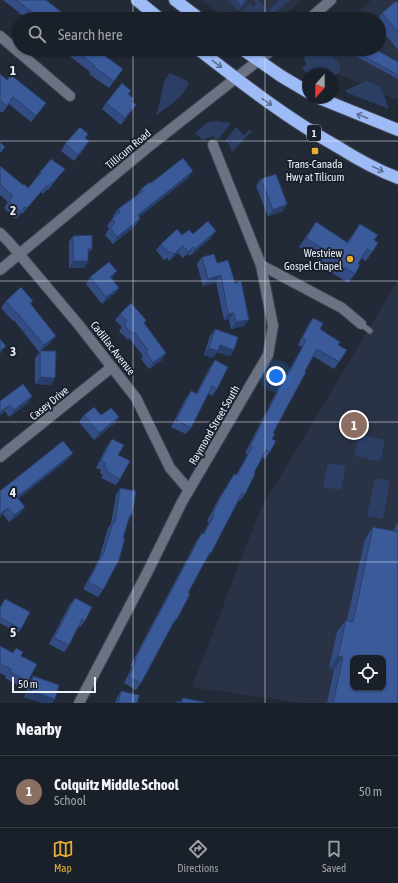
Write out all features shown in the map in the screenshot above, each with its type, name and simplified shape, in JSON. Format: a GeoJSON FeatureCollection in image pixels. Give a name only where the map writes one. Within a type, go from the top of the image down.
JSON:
{"type":"FeatureCollection","features":[{"type":"Feature","properties":{"kind":"highway"},"geometry":{"type":"LineString","coordinates":[[136,0],[151,12]]}},
{"type":"Feature","properties":{"kind":"highway"},"geometry":{"type":"LineString","coordinates":[[175,0],[191,12]]}},
{"type":"Feature","properties":{"kind":"highway","name":"1"},"geometry":{"type":"LineString","coordinates":[[207,56],[288,116],[356,158],[398,178]]}},
{"type":"Feature","properties":{"kind":"highway"},"geometry":{"type":"LineString","coordinates":[[252,56],[302,88]]}},
{"type":"Feature","properties":{"kind":"highway"},"geometry":{"type":"LineString","coordinates":[[334,104],[398,130]]}},
{"type":"Feature","properties":{"kind":"street"},"geometry":{"type":"LineString","coordinates":[[316,12],[331,0]]}},
{"type":"Feature","properties":{"kind":"street"},"geometry":{"type":"LineString","coordinates":[[0,36],[12,46]]}},
{"type":"Feature","properties":{"kind":"street"},"geometry":{"type":"LineString","coordinates":[[23,56],[70,96]]}},
{"type":"Feature","properties":{"kind":"street","name":"Tillicum Road"},"geometry":{"type":"LineString","coordinates":[[0,270],[152,144],[265,56]]}},
{"type":"Feature","properties":{"kind":"street","name":"Raymond Street South"},"geometry":{"type":"LineString","coordinates":[[78,703],[189,490],[268,355],[273,326],[261,265],[214,145]]}},
{"type":"Feature","properties":{"kind":"street","name":"Cadillac Avenue"},"geometry":{"type":"LineString","coordinates":[[0,233],[20,254],[78,324],[136,398],[170,468],[189,490]]}},
{"type":"Feature","properties":{"kind":"street"},"geometry":{"type":"LineString","coordinates":[[261,265],[342,308],[362,324]]}},
{"type":"Feature","properties":{"kind":"street","name":"Casey Drive"},"geometry":{"type":"LineString","coordinates":[[0,457],[112,367]]}},
{"type":"Feature","properties":{"kind":"lane"},"geometry":{"type":"LineString","coordinates":[[362,324],[370,331]]}},
{"type":"Feature","properties":{"kind":"shaded area"},"geometry":{"type":"Polygon","coordinates":[[[201,0],[302,0],[287,12],[217,12],[201,0]]]}},
{"type":"Feature","properties":{"kind":"shaded area"},"geometry":{"type":"Polygon","coordinates":[[[227,0],[237,0],[241,6],[246,0],[248,0],[239,11],[227,0]]]}},
{"type":"Feature","properties":{"kind":"shaded area"},"geometry":{"type":"Polygon","coordinates":[[[258,0],[268,11],[279,0],[291,0],[275,12],[241,12],[250,3],[253,7],[256,4],[254,1],[258,0]]]}},
{"type":"Feature","properties":{"kind":"shaded area"},"geometry":{"type":"Polygon","coordinates":[[[371,0],[398,0],[398,99],[392,98],[338,74],[338,68],[326,68],[308,60],[312,56],[386,56],[386,12],[358,12],[371,0]]]}},
{"type":"Feature","properties":{"kind":"shaded area"},"geometry":{"type":"Polygon","coordinates":[[[305,56],[332,56],[338,63],[340,72],[338,74],[338,68],[302,68],[307,64],[304,59],[305,56]]]}},
{"type":"Feature","properties":{"kind":"shaded area"},"geometry":{"type":"Polygon","coordinates":[[[170,73],[189,82],[180,97],[157,115],[164,82],[170,73]]]}},
{"type":"Feature","properties":{"kind":"shaded area"},"geometry":{"type":"Polygon","coordinates":[[[367,81],[381,87],[389,109],[345,92],[346,90],[367,81]]]}},
{"type":"Feature","properties":{"kind":"shaded area"},"geometry":{"type":"Polygon","coordinates":[[[216,121],[231,123],[218,140],[213,136],[203,140],[195,133],[208,122],[216,121]]]}},
{"type":"Feature","properties":{"kind":"shaded area"},"geometry":{"type":"Polygon","coordinates":[[[236,127],[244,135],[250,130],[252,132],[232,152],[228,142],[224,142],[236,127]]]}},
{"type":"Feature","properties":{"kind":"shaded area"},"geometry":{"type":"Polygon","coordinates":[[[398,280],[398,703],[301,703],[192,687],[260,510],[398,280]]]}},
{"type":"Feature","properties":{"kind":"shaded area"},"geometry":{"type":"Polygon","coordinates":[[[359,434],[385,440],[381,459],[378,461],[354,456],[359,434]]]}},
{"type":"Feature","properties":{"kind":"shaded area"},"geometry":{"type":"Polygon","coordinates":[[[328,463],[346,466],[341,490],[323,487],[328,463]]]}},
{"type":"Feature","properties":{"kind":"shaded area"},"geometry":{"type":"Polygon","coordinates":[[[375,478],[390,481],[383,519],[367,516],[375,478]]]}},
{"type":"Feature","properties":{"kind":"building"},"geometry":{"type":"Polygon","coordinates":[[[16,0],[46,0],[61,12],[30,12],[31,11],[16,0]]]}},
{"type":"Feature","properties":{"kind":"building"},"geometry":{"type":"Polygon","coordinates":[[[396,1],[398,4],[398,32],[386,18],[386,12],[383,12],[396,1]]]}},
{"type":"Feature","properties":{"kind":"building"},"geometry":{"type":"Polygon","coordinates":[[[386,55],[398,62],[398,75],[363,56],[386,55]]]}},
{"type":"Feature","properties":{"kind":"building"},"geometry":{"type":"Polygon","coordinates":[[[83,56],[105,56],[123,69],[114,81],[94,67],[95,66],[83,56]]]}},
{"type":"Feature","properties":{"kind":"building"},"geometry":{"type":"Polygon","coordinates":[[[0,74],[7,80],[11,75],[46,103],[36,116],[13,97],[7,106],[0,101],[0,74]]]}},
{"type":"Feature","properties":{"kind":"building"},"geometry":{"type":"Polygon","coordinates":[[[122,83],[131,91],[128,94],[134,99],[132,101],[136,105],[125,118],[106,103],[122,83]]]}},
{"type":"Feature","properties":{"kind":"building"},"geometry":{"type":"Polygon","coordinates":[[[80,127],[88,134],[85,138],[89,141],[78,155],[65,144],[80,127]]]}},
{"type":"Feature","properties":{"kind":"building"},"geometry":{"type":"Polygon","coordinates":[[[0,142],[5,147],[0,153],[0,142]]]}},
{"type":"Feature","properties":{"kind":"building"},"geometry":{"type":"Polygon","coordinates":[[[183,158],[193,171],[138,215],[140,219],[117,237],[110,228],[115,223],[112,219],[120,212],[118,209],[143,191],[141,189],[183,158]]]}},
{"type":"Feature","properties":{"kind":"building"},"geometry":{"type":"Polygon","coordinates":[[[51,159],[65,169],[53,183],[52,182],[47,187],[46,186],[27,208],[25,207],[21,212],[9,201],[13,196],[0,184],[0,166],[28,188],[51,159]]]}},
{"type":"Feature","properties":{"kind":"building"},"geometry":{"type":"Polygon","coordinates":[[[276,174],[287,204],[273,210],[261,179],[276,174]]]}},
{"type":"Feature","properties":{"kind":"building"},"geometry":{"type":"Polygon","coordinates":[[[208,221],[216,231],[195,249],[193,247],[188,252],[183,246],[174,254],[171,251],[169,253],[161,244],[177,229],[182,235],[189,230],[193,234],[208,221]]]}},
{"type":"Feature","properties":{"kind":"building"},"geometry":{"type":"Polygon","coordinates":[[[316,222],[348,243],[360,224],[378,235],[374,240],[378,243],[372,252],[367,249],[358,264],[360,265],[355,274],[335,262],[337,259],[306,238],[316,222]]]}},
{"type":"Feature","properties":{"kind":"building"},"geometry":{"type":"Polygon","coordinates":[[[92,235],[92,249],[88,249],[88,261],[73,261],[73,236],[92,235]]]}},
{"type":"Feature","properties":{"kind":"building"},"geometry":{"type":"Polygon","coordinates":[[[214,254],[217,263],[228,260],[235,283],[241,281],[249,320],[236,322],[234,313],[228,314],[221,275],[208,279],[202,257],[214,254]]]}},
{"type":"Feature","properties":{"kind":"building"},"geometry":{"type":"Polygon","coordinates":[[[109,262],[117,271],[110,277],[119,288],[106,297],[90,277],[109,262]]]}},
{"type":"Feature","properties":{"kind":"building"},"geometry":{"type":"Polygon","coordinates":[[[21,287],[33,301],[30,303],[56,336],[44,345],[6,301],[21,287]]]}},
{"type":"Feature","properties":{"kind":"building"},"geometry":{"type":"Polygon","coordinates":[[[131,303],[146,320],[144,323],[166,353],[153,363],[146,352],[148,350],[134,332],[132,334],[124,325],[127,321],[120,314],[131,303]]]}},
{"type":"Feature","properties":{"kind":"building"},"geometry":{"type":"Polygon","coordinates":[[[313,318],[323,323],[320,329],[340,342],[338,345],[347,350],[339,362],[317,349],[273,433],[275,434],[272,439],[276,441],[270,452],[266,450],[245,494],[242,493],[211,553],[210,552],[188,593],[190,594],[177,619],[176,618],[141,683],[129,677],[136,660],[135,659],[202,533],[204,534],[214,515],[212,514],[225,489],[234,474],[237,475],[252,447],[250,446],[306,340],[302,338],[313,318]]]}},
{"type":"Feature","properties":{"kind":"building"},"geometry":{"type":"Polygon","coordinates":[[[215,329],[238,337],[234,350],[220,345],[218,351],[209,348],[215,329]]]}},
{"type":"Feature","properties":{"kind":"building"},"geometry":{"type":"Polygon","coordinates":[[[0,339],[6,346],[0,351],[0,339]]]}},
{"type":"Feature","properties":{"kind":"building"},"geometry":{"type":"Polygon","coordinates":[[[40,351],[56,351],[55,378],[40,377],[40,351]]]}},
{"type":"Feature","properties":{"kind":"building"},"geometry":{"type":"Polygon","coordinates":[[[215,360],[228,367],[217,389],[212,386],[191,428],[176,420],[191,391],[197,394],[215,360]]]}},
{"type":"Feature","properties":{"kind":"building"},"geometry":{"type":"Polygon","coordinates":[[[23,384],[32,396],[14,410],[10,405],[0,412],[0,401],[23,384]]]}},
{"type":"Feature","properties":{"kind":"building"},"geometry":{"type":"Polygon","coordinates":[[[94,407],[101,415],[111,408],[119,417],[99,433],[84,415],[94,407]]]}},
{"type":"Feature","properties":{"kind":"building"},"geometry":{"type":"Polygon","coordinates":[[[112,439],[124,445],[118,455],[130,461],[120,479],[106,471],[107,468],[104,466],[106,463],[101,461],[112,439]]]}},
{"type":"Feature","properties":{"kind":"building"},"geometry":{"type":"Polygon","coordinates":[[[63,441],[73,453],[17,497],[25,507],[14,515],[8,508],[0,514],[0,491],[63,441]]]}},
{"type":"Feature","properties":{"kind":"building"},"geometry":{"type":"Polygon","coordinates":[[[120,488],[136,491],[132,515],[130,515],[123,538],[125,538],[119,560],[103,590],[88,582],[104,552],[113,522],[115,523],[120,488]]]}},
{"type":"Feature","properties":{"kind":"building"},"geometry":{"type":"Polygon","coordinates":[[[373,527],[398,532],[398,703],[333,703],[343,657],[338,656],[346,620],[353,622],[373,527]]]}},
{"type":"Feature","properties":{"kind":"building"},"geometry":{"type":"Polygon","coordinates":[[[75,598],[92,607],[85,621],[82,619],[69,645],[54,638],[75,598]]]}},
{"type":"Feature","properties":{"kind":"building"},"geometry":{"type":"Polygon","coordinates":[[[5,599],[30,612],[21,629],[0,618],[0,608],[5,599]]]}},
{"type":"Feature","properties":{"kind":"building"},"geometry":{"type":"Polygon","coordinates":[[[0,646],[13,653],[16,648],[23,652],[21,656],[37,664],[28,681],[10,672],[11,669],[0,664],[0,646]]]}},
{"type":"Feature","properties":{"kind":"building"},"geometry":{"type":"Polygon","coordinates":[[[33,676],[59,685],[55,699],[29,690],[33,676]]]}},
{"type":"Feature","properties":{"kind":"building"},"geometry":{"type":"Polygon","coordinates":[[[121,691],[139,695],[137,703],[118,703],[121,691]]]}},
{"type":"Feature","properties":{"kind":"building"},"geometry":{"type":"Polygon","coordinates":[[[182,698],[205,702],[177,703],[177,701],[182,702],[182,698]]]}},
{"type":"Feature","properties":{"kind":"place","name":"Trans-Canada Hwy at Tilicum"},"geometry":{"type":"Point","coordinates":[315,151]}},
{"type":"Feature","properties":{"kind":"place","name":"Westview Gospel Chapel"},"geometry":{"type":"Point","coordinates":[350,259]}},
{"type":"Feature","properties":{"kind":"place","name":"Colquitz Middle School"},"geometry":{"type":"Point","coordinates":[354,425]}}]}
